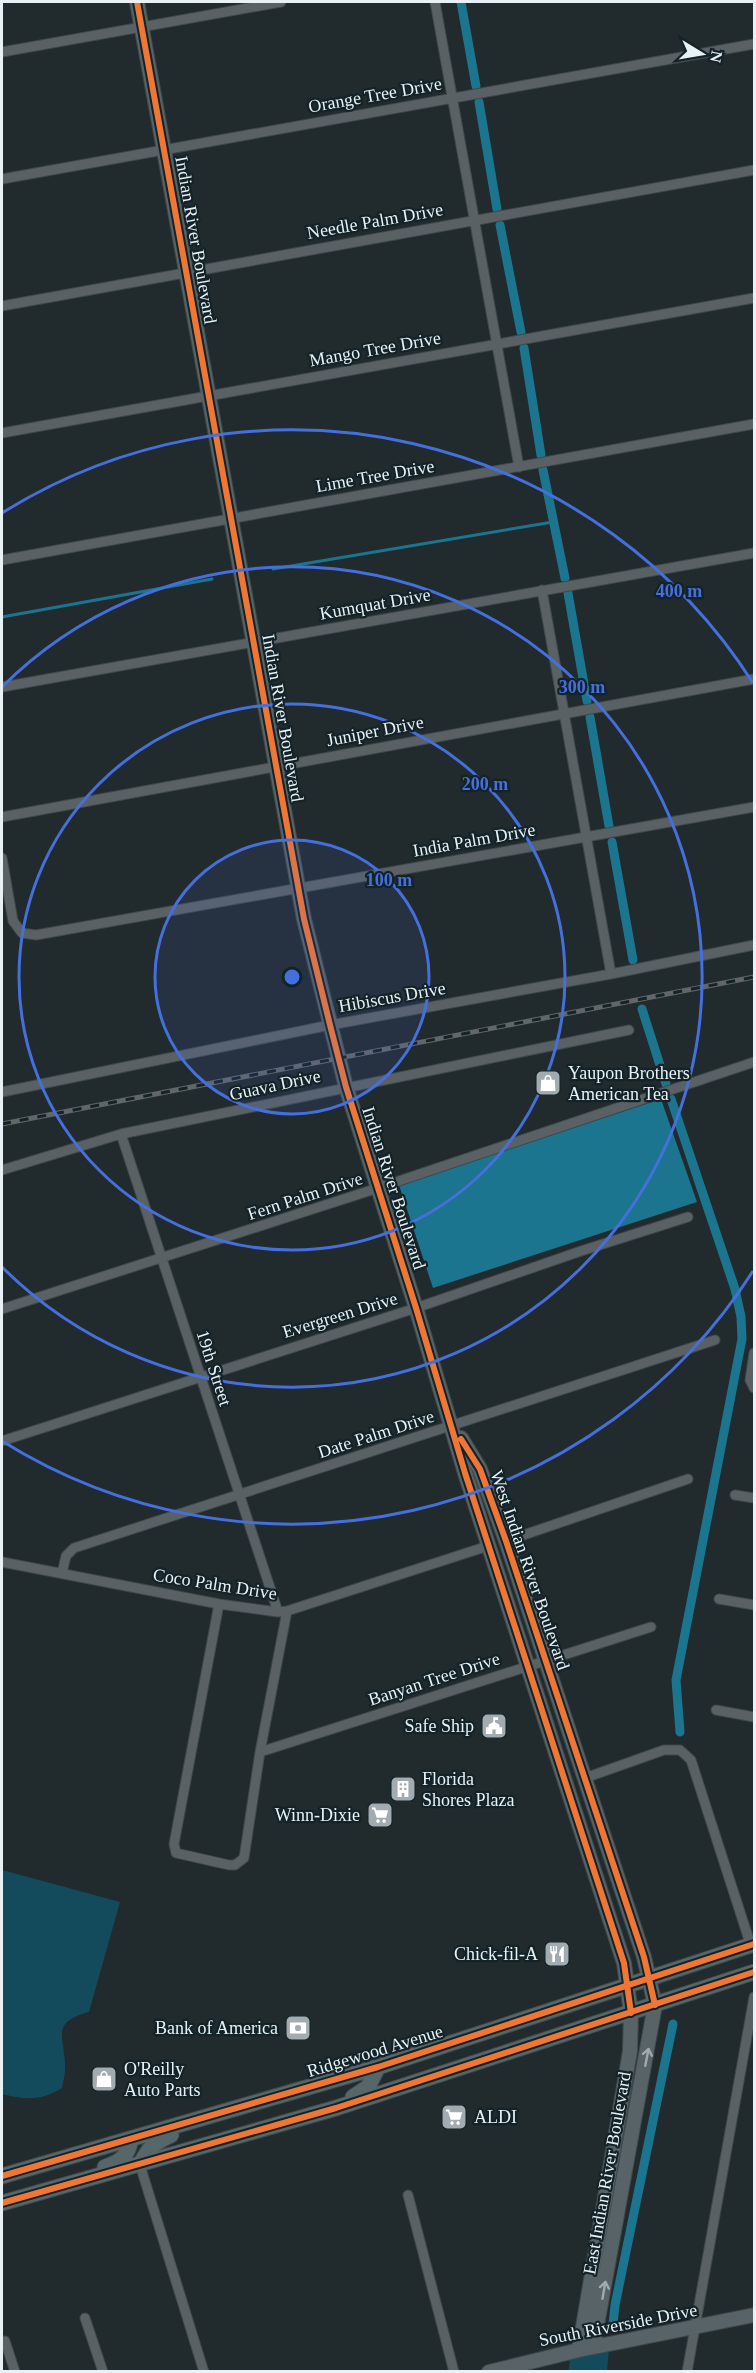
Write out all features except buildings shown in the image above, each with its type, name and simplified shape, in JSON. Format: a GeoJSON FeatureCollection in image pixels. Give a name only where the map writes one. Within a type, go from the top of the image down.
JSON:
{"type":"FeatureCollection","features":[{"type":"Feature","properties":{"kind":"main road","name":"Indian River Boulevard"},"geometry":{"type":"LineString","coordinates":[[137,2],[298,888],[346,1088],[453,1426]]}},
{"type":"Feature","properties":{"kind":"main road","name":"West Indian River Boulevard"},"geometry":{"type":"LineString","coordinates":[[453,1426],[480,1469],[506,1541],[650,1978],[655,2005]]}},
{"type":"Feature","properties":{"kind":"main road","name":"West Indian River Boulevard"},"geometry":{"type":"LineString","coordinates":[[453,1426],[488,1546],[624,1963],[631,2013]]}},
{"type":"Feature","properties":{"kind":"main road","name":"Ridgewood Avenue"},"geometry":{"type":"LineString","coordinates":[[2,2176],[378,2067],[753,1945]]}},
{"type":"Feature","properties":{"kind":"main road"},"geometry":{"type":"LineString","coordinates":[[2,2203],[336,2108],[754,1972]]}},
{"type":"Feature","properties":{"kind":"main road","name":"East Indian River Boulevard"},"geometry":{"type":"LineString","coordinates":[[593,2347],[655,2005]]}},
{"type":"Feature","properties":{"kind":"main road","name":"East Indian River Boulevard"},"geometry":{"type":"LineString","coordinates":[[579,2350],[625,2090],[632,2033],[631,2013]]}},
{"type":"Feature","properties":{"kind":"main road"},"geometry":{"type":"LineString","coordinates":[[336,2108],[368,2087],[378,2067]]}},
{"type":"Feature","properties":{"kind":"main road"},"geometry":{"type":"LineString","coordinates":[[625,2090],[640,2092]]}},
{"type":"Feature","properties":{"kind":"main road"},"geometry":{"type":"LineString","coordinates":[[140,2165],[148,2149],[156,2142],[170,2136],[184,2124]]}},
{"type":"Feature","properties":{"kind":"main road"},"geometry":{"type":"LineString","coordinates":[[79,2181],[98,2170],[120,2163],[129,2152],[131,2139]]}},
{"type":"Feature","properties":{"kind":"main road","name":"South Riverside Drive"},"geometry":{"type":"LineString","coordinates":[[489,2372],[579,2350],[694,2329],[754,2315]]}},
{"type":"Feature","properties":{"kind":"street"},"geometry":{"type":"LineString","coordinates":[[2,52],[281,2]]}},
{"type":"Feature","properties":{"kind":"street"},"geometry":{"type":"LineString","coordinates":[[435,2],[519,467]]}},
{"type":"Feature","properties":{"kind":"street","name":"Orange Tree Drive"},"geometry":{"type":"LineString","coordinates":[[2,179],[754,44]]}},
{"type":"Feature","properties":{"kind":"street","name":"Needle Palm Drive"},"geometry":{"type":"LineString","coordinates":[[2,306],[754,170]]}},
{"type":"Feature","properties":{"kind":"street","name":"Mango Tree Drive"},"geometry":{"type":"LineString","coordinates":[[2,433],[754,298]]}},
{"type":"Feature","properties":{"kind":"street","name":"Lime Tree Drive"},"geometry":{"type":"LineString","coordinates":[[2,560],[754,424]]}},
{"type":"Feature","properties":{"kind":"street","name":"Kumquat Drive"},"geometry":{"type":"LineString","coordinates":[[2,687],[754,553]]}},
{"type":"Feature","properties":{"kind":"street"},"geometry":{"type":"LineString","coordinates":[[542,591],[611,974]]}},
{"type":"Feature","properties":{"kind":"street","name":"Juniper Drive"},"geometry":{"type":"LineString","coordinates":[[2,817],[754,679]]}},
{"type":"Feature","properties":{"kind":"street","name":"India Palm Drive"},"geometry":{"type":"LineString","coordinates":[[2,858],[13,921],[22,933],[36,935],[754,807]]}},
{"type":"Feature","properties":{"kind":"street","name":"Hibiscus Drive"},"geometry":{"type":"LineString","coordinates":[[2,1092],[330,1025],[611,974],[754,945]]}},
{"type":"Feature","properties":{"kind":"street","name":"Guava Drive"},"geometry":{"type":"LineString","coordinates":[[2,1170],[121,1134],[628,1030]]}},
{"type":"Feature","properties":{"kind":"street","name":"Fern Palm Drive"},"geometry":{"type":"LineString","coordinates":[[2,1309],[378,1188],[754,1062]]}},
{"type":"Feature","properties":{"kind":"street","name":"19th Street"},"geometry":{"type":"LineString","coordinates":[[121,1134],[238,1496],[282,1612],[244,1858],[235,1865],[176,1853],[174,1844],[219,1604]]}},
{"type":"Feature","properties":{"kind":"street","name":"Evergreen Drive"},"geometry":{"type":"LineString","coordinates":[[2,1441],[417,1308],[580,1251],[688,1217]]}},
{"type":"Feature","properties":{"kind":"street","name":"Date Palm Drive"},"geometry":{"type":"LineString","coordinates":[[62,1574],[66,1556],[74,1548],[715,1340]]}},
{"type":"Feature","properties":{"kind":"street"},"geometry":{"type":"LineString","coordinates":[[752,1384],[754,1353]]}},
{"type":"Feature","properties":{"kind":"street"},"geometry":{"type":"LineString","coordinates":[[506,1541],[688,1479]]}},
{"type":"Feature","properties":{"kind":"street"},"geometry":{"type":"LineString","coordinates":[[735,1495],[754,1498]]}},
{"type":"Feature","properties":{"kind":"street","name":"Coco Palm Drive"},"geometry":{"type":"LineString","coordinates":[[2,1562],[219,1604],[282,1612],[488,1546]]}},
{"type":"Feature","properties":{"kind":"street"},"geometry":{"type":"LineString","coordinates":[[719,1599],[754,1605]]}},
{"type":"Feature","properties":{"kind":"street","name":"Banyan Tree Drive"},"geometry":{"type":"LineString","coordinates":[[260,1752],[651,1627]]}},
{"type":"Feature","properties":{"kind":"street"},"geometry":{"type":"LineString","coordinates":[[716,1710],[754,1717]]}},
{"type":"Feature","properties":{"kind":"street"},"geometry":{"type":"LineString","coordinates":[[585,1778],[664,1750],[680,1750],[691,1760],[753,1945]]}},
{"type":"Feature","properties":{"kind":"street"},"geometry":{"type":"LineString","coordinates":[[687,2372],[754,1997]]}},
{"type":"Feature","properties":{"kind":"street"},"geometry":{"type":"LineString","coordinates":[[140,2165],[204,2372]]}},
{"type":"Feature","properties":{"kind":"street"},"geometry":{"type":"LineString","coordinates":[[408,2195],[454,2372]]}},
{"type":"Feature","properties":{"kind":"street"},"geometry":{"type":"LineString","coordinates":[[85,2318],[103,2372]]}},
{"type":"Feature","properties":{"kind":"street"},"geometry":{"type":"LineString","coordinates":[[5,2341],[15,2372]]}},
{"type":"Feature","properties":{"kind":"shaded area"},"geometry":{"type":"Polygon","coordinates":[[[661,1099],[697,1202],[433,1288],[399,1185],[661,1099]]]}},
{"type":"Feature","properties":{"kind":"shaded area"},"geometry":{"type":"Polygon","coordinates":[[[2,1870],[120,1902],[89,2012],[68,2021],[62,2033],[65,2069],[62,2088],[40,2097],[26,2098],[2,2094],[2,1870]]]}},
{"type":"Feature","properties":{"kind":"shaded area"},"geometry":{"type":"Polygon","coordinates":[[[609,2349],[607,2371],[568,2372],[571,2356],[609,2349]]]}},
{"type":"Feature","properties":{"kind":"waterway"},"geometry":{"type":"LineString","coordinates":[[461,2],[476,86]]}},
{"type":"Feature","properties":{"kind":"waterway"},"geometry":{"type":"LineString","coordinates":[[479,102],[497,209]]}},
{"type":"Feature","properties":{"kind":"waterway"},"geometry":{"type":"LineString","coordinates":[[500,225],[521,332]]}},
{"type":"Feature","properties":{"kind":"waterway"},"geometry":{"type":"LineString","coordinates":[[524,348],[541,455]]}},
{"type":"Feature","properties":{"kind":"waterway"},"geometry":{"type":"LineString","coordinates":[[543,470],[565,578]]}},
{"type":"Feature","properties":{"kind":"waterway"},"geometry":{"type":"LineString","coordinates":[[273,569],[553,522]]}},
{"type":"Feature","properties":{"kind":"waterway"},"geometry":{"type":"LineString","coordinates":[[2,617],[212,579]]}},
{"type":"Feature","properties":{"kind":"waterway"},"geometry":{"type":"LineString","coordinates":[[568,593],[587,701]]}},
{"type":"Feature","properties":{"kind":"waterway"},"geometry":{"type":"LineString","coordinates":[[590,717],[609,826]]}},
{"type":"Feature","properties":{"kind":"waterway"},"geometry":{"type":"LineString","coordinates":[[612,842],[633,960]]}},
{"type":"Feature","properties":{"kind":"waterway"},"geometry":{"type":"LineString","coordinates":[[642,1009],[666,1084]]}},
{"type":"Feature","properties":{"kind":"waterway"},"geometry":{"type":"LineString","coordinates":[[671,1099],[735,1289],[741,1317],[742,1339],[676,1680],[680,1732]]}},
{"type":"Feature","properties":{"kind":"waterway"},"geometry":{"type":"LineString","coordinates":[[613,2324],[673,2024]]}},
{"type":"Feature","properties":{"kind":"railway"},"geometry":{"type":"LineString","coordinates":[[2,1124],[754,977]]}},
{"type":"Feature","properties":{"kind":"cycle path"},"geometry":{"type":"LineString","coordinates":[[137,2],[304,919],[330,1025],[346,1087],[465,1473],[624,1963],[631,2013]]}},
{"type":"Feature","properties":{"kind":"cycle path"},"geometry":{"type":"LineString","coordinates":[[461,1439],[480,1469],[506,1541],[644,1957],[655,2005]]}},
{"type":"Feature","properties":{"kind":"cycle path"},"geometry":{"type":"LineString","coordinates":[[2,2176],[378,2067],[754,1944]]}},
{"type":"Feature","properties":{"kind":"cycle path"},"geometry":{"type":"LineString","coordinates":[[2,2203],[336,2108],[754,1972]]}},
{"type":"Feature","properties":{"kind":"place","name":"Yaupon Brothers American Tea"},"geometry":{"type":"Point","coordinates":[548,1083]}},
{"type":"Feature","properties":{"kind":"place","name":"Safe Ship"},"geometry":{"type":"Point","coordinates":[494,1726]}},
{"type":"Feature","properties":{"kind":"place","name":"Florida Shores Plaza"},"geometry":{"type":"Point","coordinates":[403,1789]}},
{"type":"Feature","properties":{"kind":"place","name":"Winn-Dixie"},"geometry":{"type":"Point","coordinates":[380,1815]}},
{"type":"Feature","properties":{"kind":"place","name":"Chick-fil-A"},"geometry":{"type":"Point","coordinates":[557,1954]}},
{"type":"Feature","properties":{"kind":"place","name":"Bank of America"},"geometry":{"type":"Point","coordinates":[298,2028]}},
{"type":"Feature","properties":{"kind":"place","name":"O'Reilly Auto Parts"},"geometry":{"type":"Point","coordinates":[104,2079]}},
{"type":"Feature","properties":{"kind":"place","name":"ALDI"},"geometry":{"type":"Point","coordinates":[454,2117]}}]}
